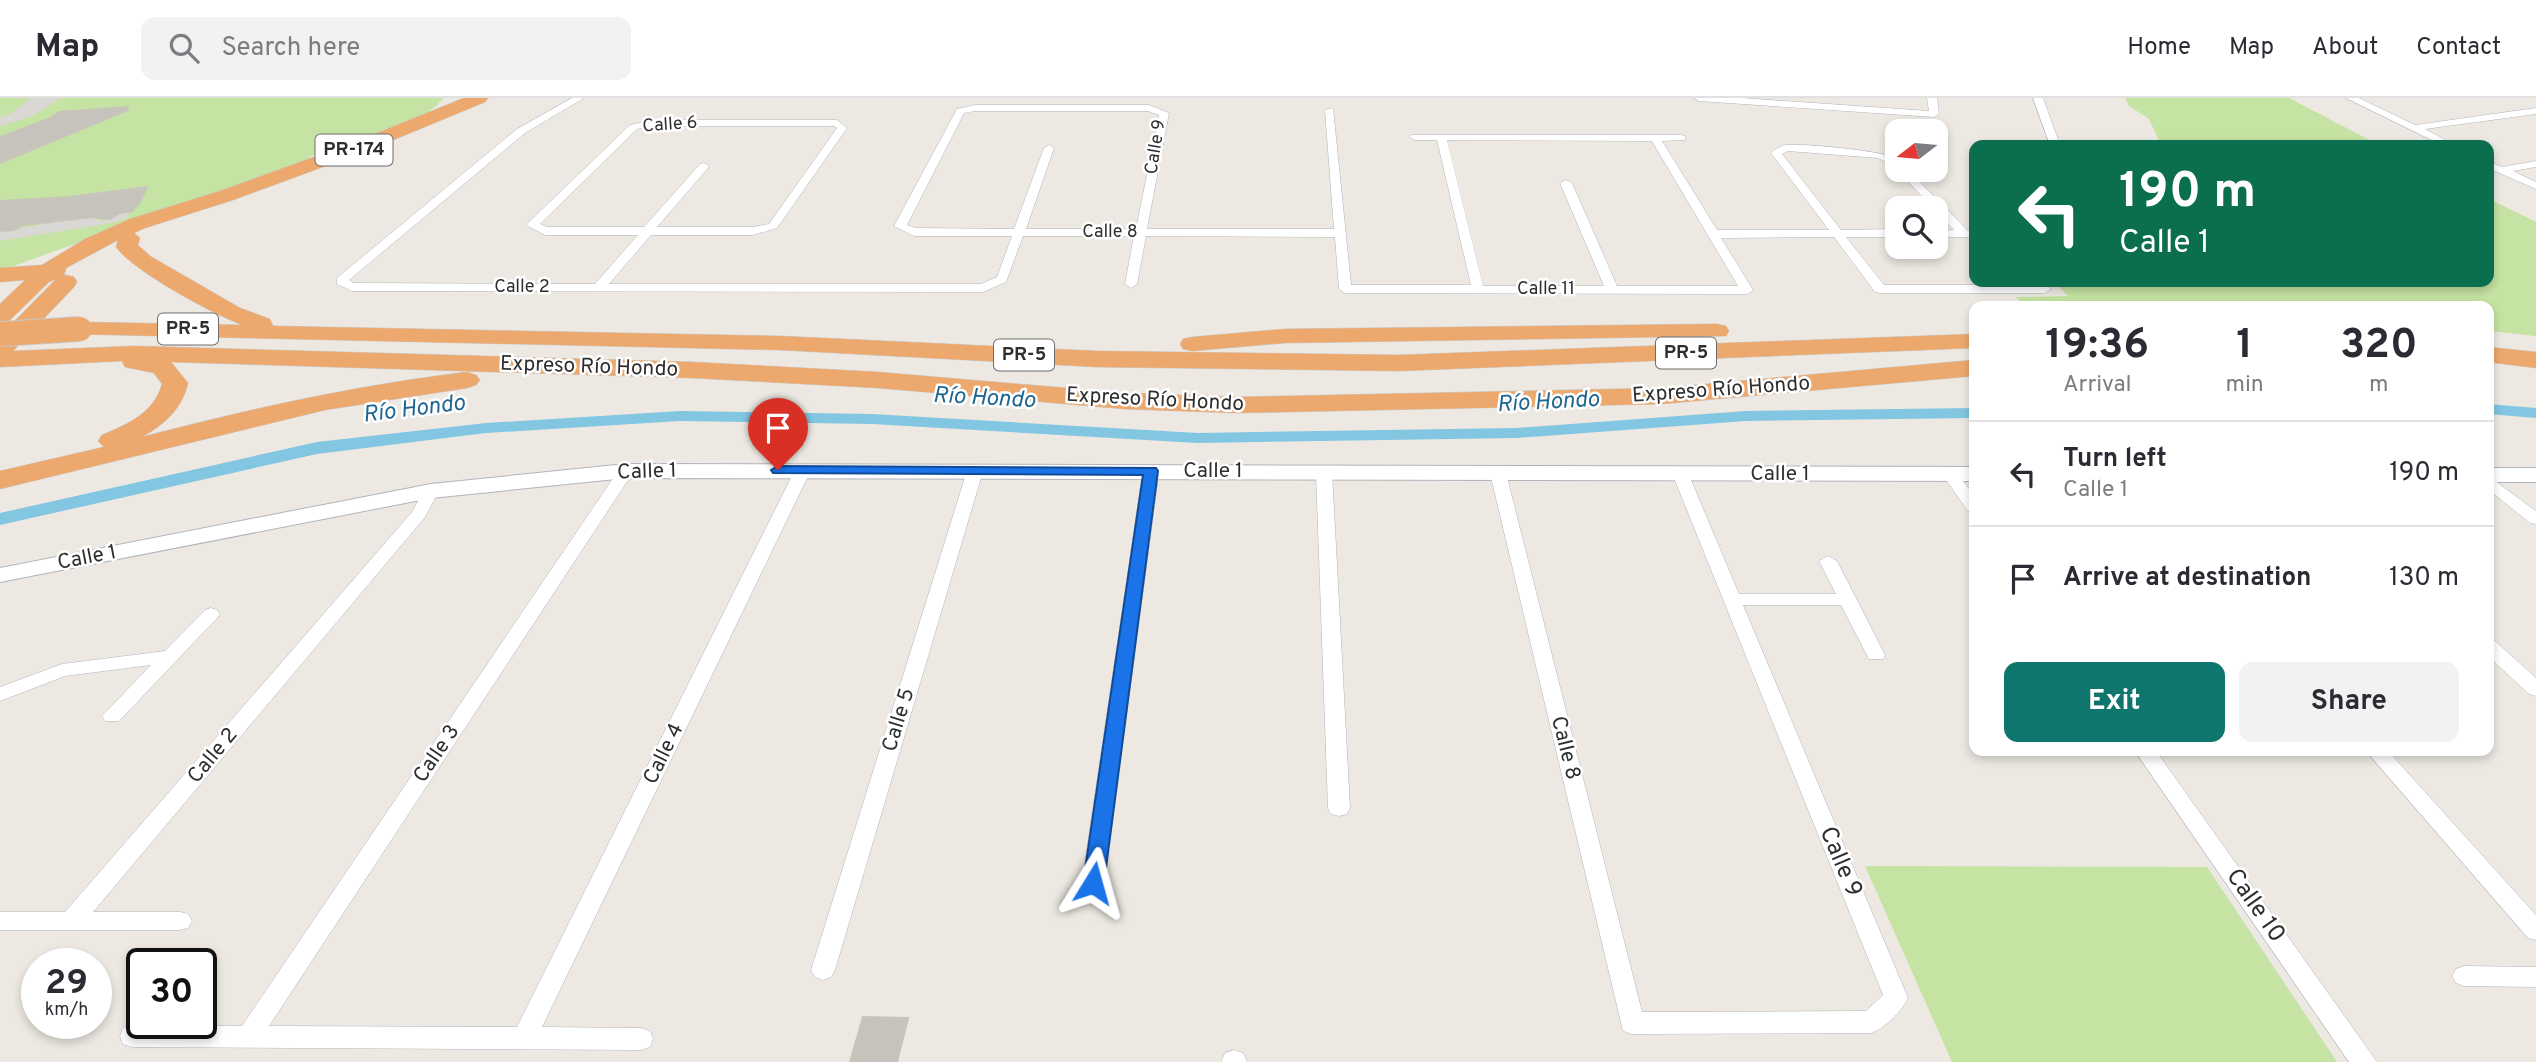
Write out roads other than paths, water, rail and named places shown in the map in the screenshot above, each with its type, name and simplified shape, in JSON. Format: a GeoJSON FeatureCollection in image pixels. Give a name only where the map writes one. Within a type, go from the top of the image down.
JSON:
{"type":"FeatureCollection","features":[{"type":"Feature","properties":{"kind":"highway","name":"PR-174"},"geometry":{"type":"LineString","coordinates":[[0,317],[49,271],[75,253],[215,204],[226,196],[362,146],[480,98]]}},
{"type":"Feature","properties":{"kind":"highway","name":"PR-174"},"geometry":{"type":"LineString","coordinates":[[0,348],[23,325],[98,263],[120,237]]}},
{"type":"Feature","properties":{"kind":"highway"},"geometry":{"type":"LineString","coordinates":[[1,275],[120,237],[127,247],[139,255],[140,260]]}},
{"type":"Feature","properties":{"kind":"highway"},"geometry":{"type":"LineString","coordinates":[[1,275],[140,260],[232,313],[297,332]]}},
{"type":"Feature","properties":{"kind":"highway"},"geometry":{"type":"LineString","coordinates":[[891,347],[1078,350],[1285,336],[1569,331],[1969,331]]}},
{"type":"Feature","properties":{"kind":"highway","name":"Expreso Río Hondo"},"geometry":{"type":"LineString","coordinates":[[0,359],[73,341],[297,332],[891,347],[1085,359],[1215,362],[1399,363],[1513,360],[1969,341]]}},
{"type":"Feature","properties":{"kind":"highway","name":"Expreso Río Hondo"},"geometry":{"type":"LineString","coordinates":[[0,334],[73,341],[134,353],[692,370],[878,380],[1125,401],[1239,405],[1661,396],[1969,368]]}},
{"type":"Feature","properties":{"kind":"highway"},"geometry":{"type":"LineString","coordinates":[[0,348],[73,341],[783,357],[1000,371],[1116,383],[1272,389],[1377,389],[1726,379],[1915,359],[1969,356]]}},
{"type":"Feature","properties":{"kind":"highway"},"geometry":{"type":"LineString","coordinates":[[0,470],[49,463],[113,441],[156,416],[167,406],[175,383],[162,367],[73,341]]}},
{"type":"Feature","properties":{"kind":"highway"},"geometry":{"type":"LineString","coordinates":[[2494,342],[2536,345]]}},
{"type":"Feature","properties":{"kind":"highway"},"geometry":{"type":"LineString","coordinates":[[1513,360],[1610,361],[1969,349]]}},
{"type":"Feature","properties":{"kind":"highway"},"geometry":{"type":"LineString","coordinates":[[2494,349],[2536,353]]}},
{"type":"Feature","properties":{"kind":"highway"},"geometry":{"type":"LineString","coordinates":[[2494,355],[2536,360]]}},
{"type":"Feature","properties":{"kind":"highway"},"geometry":{"type":"LineString","coordinates":[[2494,360],[2536,365]]}},
{"type":"Feature","properties":{"kind":"highway"},"geometry":{"type":"LineString","coordinates":[[2494,369],[2536,373]]}},
{"type":"Feature","properties":{"kind":"highway"},"geometry":{"type":"LineString","coordinates":[[0,480],[44,472],[340,398],[439,383],[549,374],[654,374],[692,370]]}},
{"type":"Feature","properties":{"kind":"highway"},"geometry":{"type":"LineString","coordinates":[[0,485],[208,430]]}},
{"type":"Feature","properties":{"kind":"street","name":"Calle 2"},"geometry":{"type":"LineString","coordinates":[[579,98],[521,131],[341,281],[352,287],[983,288],[1002,279],[1019,232]]}},
{"type":"Feature","properties":{"kind":"street"},"geometry":{"type":"LineString","coordinates":[[1699,98],[1934,114],[1932,98]]}},
{"type":"Feature","properties":{"kind":"street"},"geometry":{"type":"LineString","coordinates":[[2038,98],[2053,140]]}},
{"type":"Feature","properties":{"kind":"street"},"geometry":{"type":"LineString","coordinates":[[2351,98],[2439,140]]}},
{"type":"Feature","properties":{"kind":"street","name":"Calle 9"},"geometry":{"type":"LineString","coordinates":[[909,209],[960,111],[975,108],[1149,107],[1164,113],[1131,284]]}},
{"type":"Feature","properties":{"kind":"street"},"geometry":{"type":"LineString","coordinates":[[1330,110],[1340,233]]}},
{"type":"Feature","properties":{"kind":"street"},"geometry":{"type":"LineString","coordinates":[[2414,128],[2536,111]]}},
{"type":"Feature","properties":{"kind":"street","name":"Calle 6"},"geometry":{"type":"LineString","coordinates":[[653,123],[837,123],[842,128],[774,226],[753,231],[647,231],[545,231],[532,225],[635,127],[653,123]]}},
{"type":"Feature","properties":{"kind":"street"},"geometry":{"type":"LineString","coordinates":[[1415,137],[1681,138]]}},
{"type":"Feature","properties":{"kind":"street"},"geometry":{"type":"LineString","coordinates":[[1441,137],[1478,289]]}},
{"type":"Feature","properties":{"kind":"street"},"geometry":{"type":"LineString","coordinates":[[1655,138],[1712,234],[1885,233]]}},
{"type":"Feature","properties":{"kind":"street"},"geometry":{"type":"LineString","coordinates":[[1019,232],[1049,148]]}},
{"type":"Feature","properties":{"kind":"street"},"geometry":{"type":"LineString","coordinates":[[1885,157],[1786,148],[1776,153],[1881,289],[2045,289]]}},
{"type":"Feature","properties":{"kind":"street"},"geometry":{"type":"LineString","coordinates":[[2501,170],[2536,164]]}},
{"type":"Feature","properties":{"kind":"street"},"geometry":{"type":"LineString","coordinates":[[599,287],[704,166]]}},
{"type":"Feature","properties":{"kind":"street"},"geometry":{"type":"LineString","coordinates":[[2494,167],[2536,186]]}},
{"type":"Feature","properties":{"kind":"street"},"geometry":{"type":"LineString","coordinates":[[1915,182],[1969,234]]}},
{"type":"Feature","properties":{"kind":"street"},"geometry":{"type":"LineString","coordinates":[[1566,183],[1612,289]]}},
{"type":"Feature","properties":{"kind":"street","name":"Calle 8"},"geometry":{"type":"LineString","coordinates":[[909,209],[900,226],[914,232],[1340,233]]}},
{"type":"Feature","properties":{"kind":"street","name":"Calle 11"},"geometry":{"type":"LineString","coordinates":[[1340,233],[1345,289],[1747,290],[1712,234]]}},
{"type":"Feature","properties":{"kind":"street"},"geometry":{"type":"LineString","coordinates":[[1948,234],[1969,234]]}},
{"type":"Feature","properties":{"kind":"street","name":"Calle 4"},"geometry":{"type":"LineString","coordinates":[[524,1038],[803,470]]}},
{"type":"Feature","properties":{"kind":"street","name":"Calle 1"},"geometry":{"type":"LineString","coordinates":[[0,575],[431,491],[626,471],[1969,474]]}},
{"type":"Feature","properties":{"kind":"street","name":"Calle 3"},"geometry":{"type":"LineString","coordinates":[[248,1037],[626,471]]}},
{"type":"Feature","properties":{"kind":"street","name":"Calle 5"},"geometry":{"type":"LineString","coordinates":[[823,970],[975,471]]}},
{"type":"Feature","properties":{"kind":"street"},"geometry":{"type":"LineString","coordinates":[[1093,883],[1150,471]]}},
{"type":"Feature","properties":{"kind":"street"},"geometry":{"type":"LineString","coordinates":[[1324,472],[1339,808]]}},
{"type":"Feature","properties":{"kind":"street","name":"Calle 8"},"geometry":{"type":"LineString","coordinates":[[1498,472],[1632,1023]]}},
{"type":"Feature","properties":{"kind":"street","name":"Calle 9"},"geometry":{"type":"LineString","coordinates":[[1632,1023],[1871,1022],[1896,998],[1680,473]]}},
{"type":"Feature","properties":{"kind":"street"},"geometry":{"type":"LineString","coordinates":[[1950,474],[1969,501]]}},
{"type":"Feature","properties":{"kind":"street"},"geometry":{"type":"LineString","coordinates":[[2494,478],[2536,475]]}},
{"type":"Feature","properties":{"kind":"street"},"geometry":{"type":"LineString","coordinates":[[2494,483],[2536,519]]}},
{"type":"Feature","properties":{"kind":"street","name":"Calle 2"},"geometry":{"type":"LineString","coordinates":[[71,921],[410,525],[431,491]]}},
{"type":"Feature","properties":{"kind":"street"},"geometry":{"type":"LineString","coordinates":[[1828,561],[1876,655]]}},
{"type":"Feature","properties":{"kind":"street"},"geometry":{"type":"LineString","coordinates":[[1731,600],[1847,599]]}},
{"type":"Feature","properties":{"kind":"street"},"geometry":{"type":"LineString","coordinates":[[112,716],[211,614]]}},
{"type":"Feature","properties":{"kind":"street"},"geometry":{"type":"LineString","coordinates":[[2494,650],[2536,689]]}},
{"type":"Feature","properties":{"kind":"street"},"geometry":{"type":"LineString","coordinates":[[0,694],[62,670],[171,656]]}},
{"type":"Feature","properties":{"kind":"street","name":"Calle 10"},"geometry":{"type":"LineString","coordinates":[[2149,756],[2364,1062]]}},
{"type":"Feature","properties":{"kind":"street"},"geometry":{"type":"LineString","coordinates":[[2380,756],[2536,931]]}},
{"type":"Feature","properties":{"kind":"street"},"geometry":{"type":"LineString","coordinates":[[0,920],[180,921]]}},
{"type":"Feature","properties":{"kind":"street"},"geometry":{"type":"LineString","coordinates":[[2464,976],[2536,977]]}},
{"type":"Feature","properties":{"kind":"street"},"geometry":{"type":"LineString","coordinates":[[217,1037],[641,1039]]}},
{"type":"Feature","properties":{"kind":"waterway","name":"Río Hondo"},"geometry":{"type":"LineString","coordinates":[[2494,410],[2536,413]]}},
{"type":"Feature","properties":{"kind":"waterway","name":"Río Hondo"},"geometry":{"type":"LineString","coordinates":[[0,519],[317,448],[486,428],[680,416],[872,419],[1198,438],[1516,433],[1746,416],[1969,413]]}}]}
